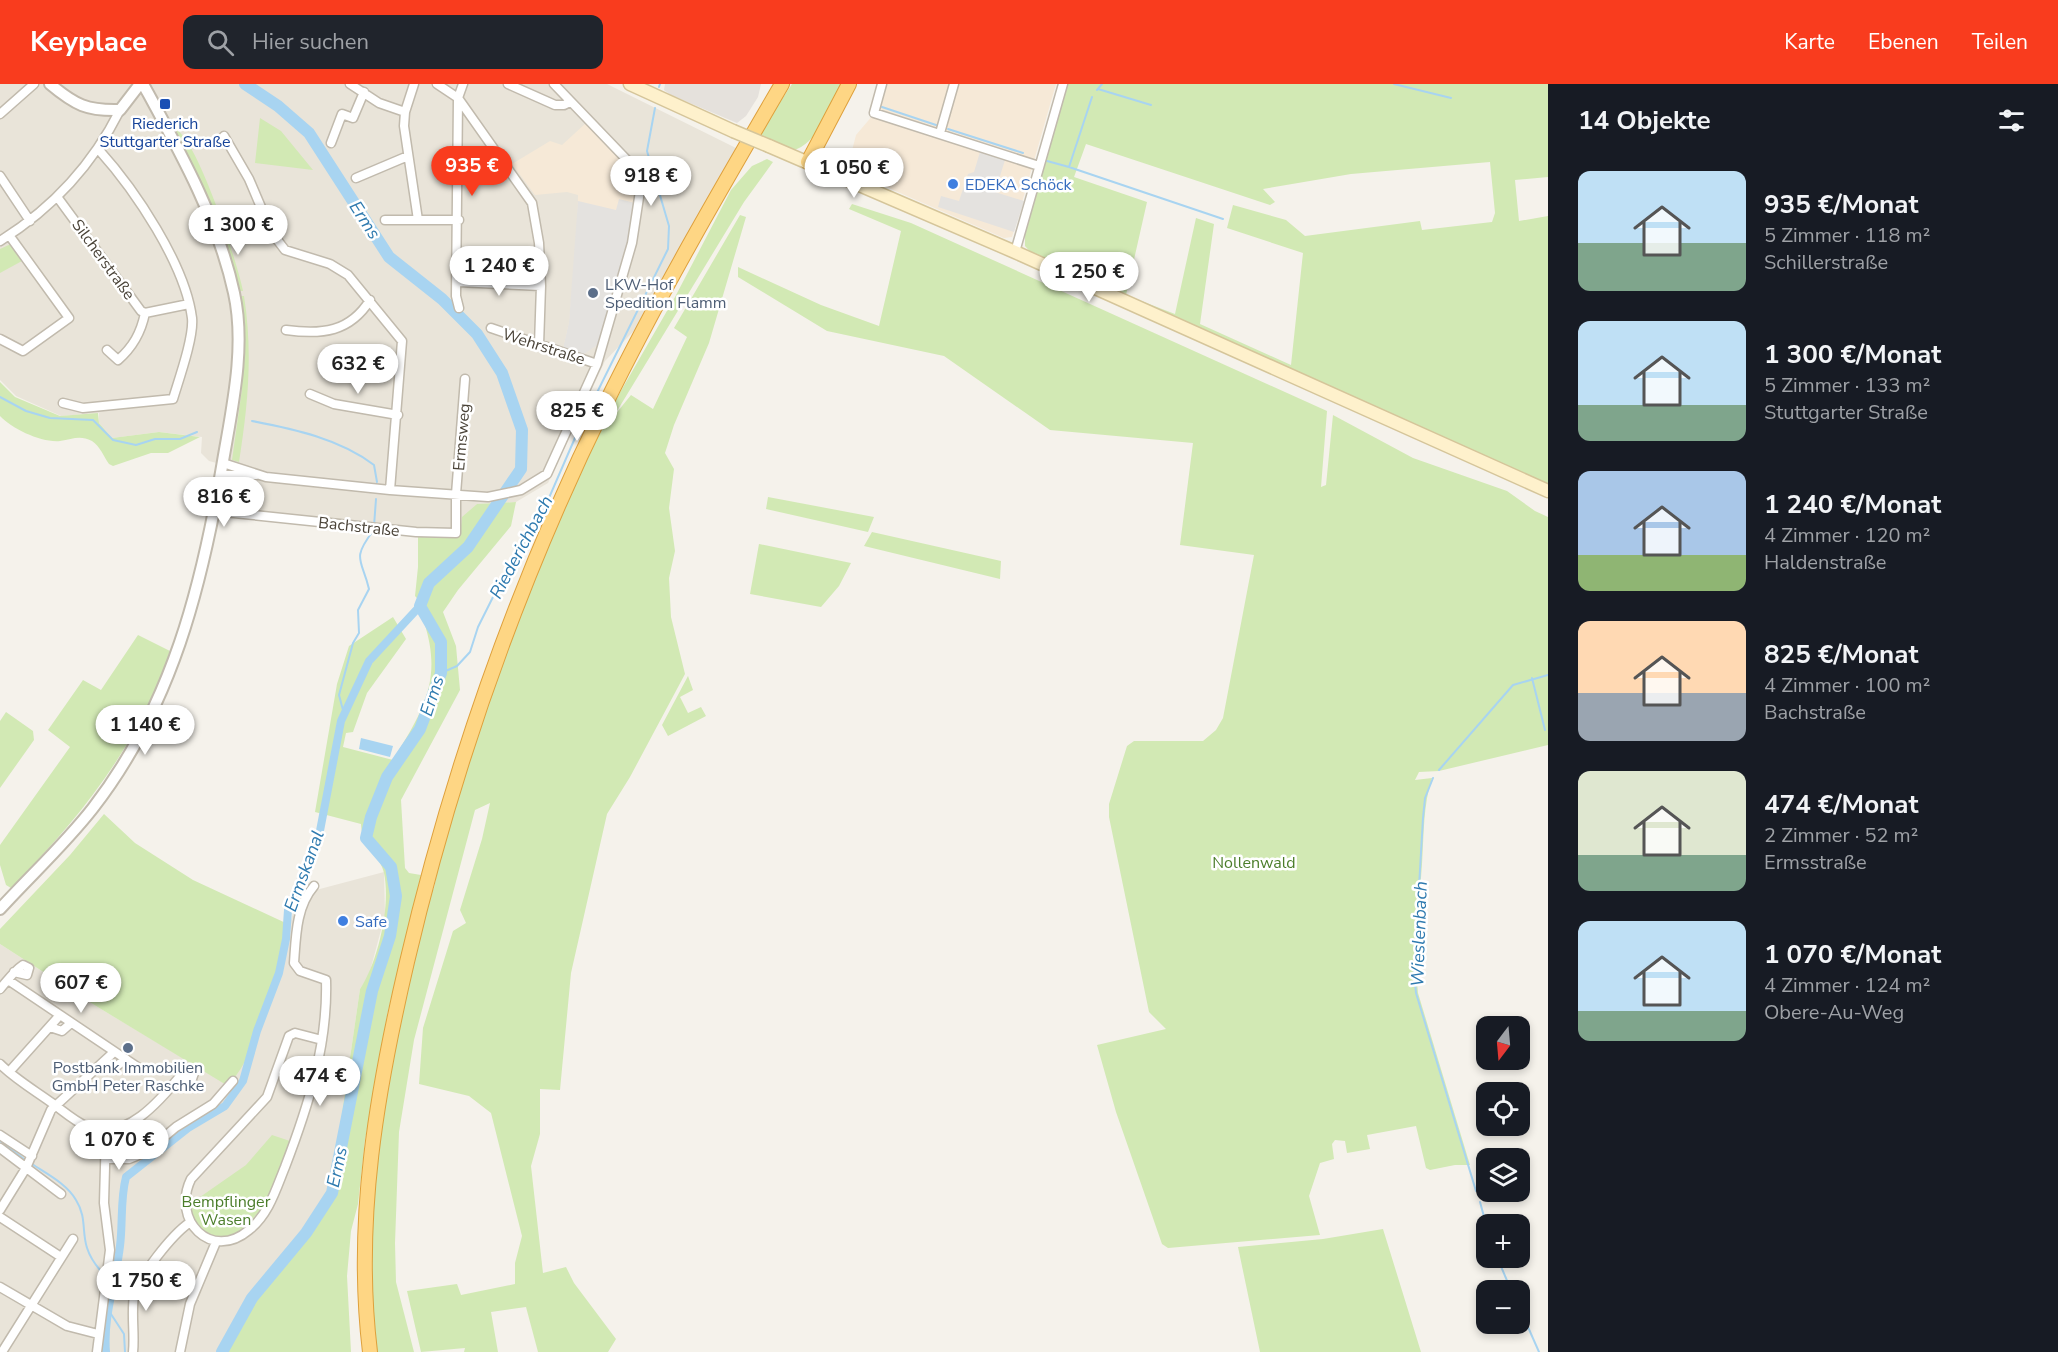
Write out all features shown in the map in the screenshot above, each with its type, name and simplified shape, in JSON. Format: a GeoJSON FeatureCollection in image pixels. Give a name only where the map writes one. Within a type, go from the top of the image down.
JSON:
{"type":"FeatureCollection","features":[{"type":"Feature","properties":{"kind":"highway"},"geometry":{"type":"LineString","coordinates":[[808,162],[849,84]]}},
{"type":"Feature","properties":{"kind":"highway"},"geometry":{"type":"LineString","coordinates":[[370,1352],[365,1291],[365,1227],[369,1172],[380,1093],[417,923],[464,755],[526,584],[604,407],[676,268],[781,85]]}},
{"type":"Feature","properties":{"kind":"main road"},"geometry":{"type":"LineString","coordinates":[[634,85],[733,131],[1015,252],[1176,327],[1548,491]]}},
{"type":"Feature","properties":{"kind":"street"},"geometry":{"type":"LineString","coordinates":[[0,114],[34,84]]}},
{"type":"Feature","properties":{"kind":"street"},"geometry":{"type":"LineString","coordinates":[[50,84],[69,99],[90,110],[120,110]]}},
{"type":"Feature","properties":{"kind":"street"},"geometry":{"type":"LineString","coordinates":[[0,241],[30,221],[58,198],[99,150],[120,110],[142,84],[210,218],[234,295],[237,361],[223,463],[205,555],[174,662],[136,744],[83,820],[0,909]]}},
{"type":"Feature","properties":{"kind":"street"},"geometry":{"type":"LineString","coordinates":[[350,84],[379,103],[405,112]]}},
{"type":"Feature","properties":{"kind":"street"},"geometry":{"type":"LineString","coordinates":[[414,84],[405,112],[408,156],[418,220]]}},
{"type":"Feature","properties":{"kind":"street"},"geometry":{"type":"LineString","coordinates":[[437,84],[458,98],[532,203],[539,243],[541,286],[539,345]]}},
{"type":"Feature","properties":{"kind":"street"},"geometry":{"type":"LineString","coordinates":[[459,308],[456,296],[459,220],[458,98],[463,84]]}},
{"type":"Feature","properties":{"kind":"street"},"geometry":{"type":"LineString","coordinates":[[508,84],[555,105],[570,102]]}},
{"type":"Feature","properties":{"kind":"street"},"geometry":{"type":"LineString","coordinates":[[221,475],[257,475],[390,490],[488,497],[521,490],[547,474],[597,364],[632,243],[638,206],[639,178],[628,160],[554,84]]}},
{"type":"Feature","properties":{"kind":"street"},"geometry":{"type":"LineString","coordinates":[[882,84],[874,113],[1039,166]]}},
{"type":"Feature","properties":{"kind":"street"},"geometry":{"type":"LineString","coordinates":[[940,133],[954,84]]}},
{"type":"Feature","properties":{"kind":"street"},"geometry":{"type":"LineString","coordinates":[[1015,252],[1063,84]]}},
{"type":"Feature","properties":{"kind":"street"},"geometry":{"type":"LineString","coordinates":[[331,143],[342,114],[353,118],[364,92]]}},
{"type":"Feature","properties":{"kind":"street"},"geometry":{"type":"LineString","coordinates":[[224,136],[249,180],[272,233],[285,250],[330,264],[348,275],[402,341],[398,415],[390,490]]}},
{"type":"Feature","properties":{"kind":"street"},"geometry":{"type":"LineString","coordinates":[[63,403],[83,408],[173,399],[193,320],[182,283],[151,218],[120,172],[99,150]]}},
{"type":"Feature","properties":{"kind":"street"},"geometry":{"type":"LineString","coordinates":[[356,178],[408,156]]}},
{"type":"Feature","properties":{"kind":"street"},"geometry":{"type":"LineString","coordinates":[[0,176],[30,221]]}},
{"type":"Feature","properties":{"kind":"street","name":"Silcherstraße"},"geometry":{"type":"LineString","coordinates":[[58,198],[145,313],[189,304]]}},
{"type":"Feature","properties":{"kind":"street"},"geometry":{"type":"LineString","coordinates":[[385,220],[459,220]]}},
{"type":"Feature","properties":{"kind":"street"},"geometry":{"type":"LineString","coordinates":[[0,339],[23,351],[69,318],[9,235]]}},
{"type":"Feature","properties":{"kind":"street"},"geometry":{"type":"LineString","coordinates":[[458,282],[541,286]]}},
{"type":"Feature","properties":{"kind":"street"},"geometry":{"type":"LineString","coordinates":[[286,330],[308,333],[338,329],[361,315],[370,300]]}},
{"type":"Feature","properties":{"kind":"street"},"geometry":{"type":"LineString","coordinates":[[107,350],[118,360],[127,352],[142,330],[145,313]]}},
{"type":"Feature","properties":{"kind":"street","name":"Wehrstraße"},"geometry":{"type":"LineString","coordinates":[[491,328],[597,364]]}},
{"type":"Feature","properties":{"kind":"street","name":"Ermsweg"},"geometry":{"type":"LineString","coordinates":[[456,494],[465,379]]}},
{"type":"Feature","properties":{"kind":"street"},"geometry":{"type":"LineString","coordinates":[[310,394],[334,404],[398,415]]}},
{"type":"Feature","properties":{"kind":"street"},"geometry":{"type":"LineString","coordinates":[[223,463],[257,475]]}},
{"type":"Feature","properties":{"kind":"street","name":"Bachstraße"},"geometry":{"type":"LineString","coordinates":[[224,512],[456,533],[456,494]]}},
{"type":"Feature","properties":{"kind":"street"},"geometry":{"type":"LineString","coordinates":[[315,886],[306,898],[298,921],[294,963],[300,971],[326,980],[322,1040],[309,1100],[270,1204],[249,1231],[232,1240],[216,1242],[189,1223],[186,1200],[191,1179],[267,1097],[289,1036],[295,1033],[322,1040]]}},
{"type":"Feature","properties":{"kind":"street"},"geometry":{"type":"LineString","coordinates":[[0,989],[14,972]]}},
{"type":"Feature","properties":{"kind":"street"},"geometry":{"type":"LineString","coordinates":[[8,980],[142,1070]]}},
{"type":"Feature","properties":{"kind":"street"},"geometry":{"type":"LineString","coordinates":[[9,1072],[60,1015]]}},
{"type":"Feature","properties":{"kind":"street"},"geometry":{"type":"LineString","coordinates":[[50,1027],[62,1031],[71,1023]]}},
{"type":"Feature","properties":{"kind":"street"},"geometry":{"type":"LineString","coordinates":[[0,1210],[32,1156],[48,1115],[114,1052]]}},
{"type":"Feature","properties":{"kind":"street"},"geometry":{"type":"LineString","coordinates":[[104,1062],[114,1068],[126,1059]]}},
{"type":"Feature","properties":{"kind":"street"},"geometry":{"type":"LineString","coordinates":[[0,1064],[86,1126],[106,1131],[122,1127],[146,1111],[180,1078]]}},
{"type":"Feature","properties":{"kind":"street"},"geometry":{"type":"LineString","coordinates":[[107,1159],[129,1159],[146,1152],[176,1127],[217,1100],[233,1082]]}},
{"type":"Feature","properties":{"kind":"street"},"geometry":{"type":"LineString","coordinates":[[97,1352],[111,1250],[104,1203],[106,1131]]}},
{"type":"Feature","properties":{"kind":"street"},"geometry":{"type":"LineString","coordinates":[[0,1135],[32,1156]]}},
{"type":"Feature","properties":{"kind":"street"},"geometry":{"type":"LineString","coordinates":[[0,1148],[61,1194]]}},
{"type":"Feature","properties":{"kind":"street"},"geometry":{"type":"LineString","coordinates":[[0,1217],[61,1257]]}},
{"type":"Feature","properties":{"kind":"street"},"geometry":{"type":"LineString","coordinates":[[133,1352],[133,1303],[136,1289],[166,1248],[189,1223]]}},
{"type":"Feature","properties":{"kind":"street"},"geometry":{"type":"LineString","coordinates":[[2,1352],[73,1239]]}},
{"type":"Feature","properties":{"kind":"street"},"geometry":{"type":"LineString","coordinates":[[180,1352],[190,1304],[216,1242]]}},
{"type":"Feature","properties":{"kind":"street"},"geometry":{"type":"LineString","coordinates":[[0,1287],[67,1326],[98,1334]]}},
{"type":"Feature","properties":{"kind":"shaded area"},"geometry":{"type":"Polygon","coordinates":[[[0,84],[607,84],[738,149],[650,314],[605,361],[548,483],[516,502],[477,504],[460,534],[418,534],[219,508],[228,466],[209,461],[201,453],[202,437],[159,432],[112,438],[99,423],[99,413],[61,416],[16,396],[0,380],[0,84]]]}},
{"type":"Feature","properties":{"kind":"shaded area"},"geometry":{"type":"Polygon","coordinates":[[[665,84],[761,84],[758,97],[746,116],[737,123],[671,95],[664,90],[665,84]]]}},
{"type":"Feature","properties":{"kind":"shaded area"},"geometry":{"type":"Polygon","coordinates":[[[886,84],[1056,84],[1012,237],[1004,238],[847,170],[856,135],[879,108],[886,84]]]}},
{"type":"Feature","properties":{"kind":"shaded area"},"geometry":{"type":"Polygon","coordinates":[[[586,123],[629,167],[636,179],[635,203],[599,344],[583,355],[563,348],[569,322],[577,240],[578,195],[567,192],[535,195],[512,164],[550,141],[562,145],[586,123]]]}},
{"type":"Feature","properties":{"kind":"shaded area"},"geometry":{"type":"Polygon","coordinates":[[[980,152],[1005,160],[995,192],[1024,201],[1014,232],[938,207],[941,196],[959,201],[968,174],[974,172],[980,152]]]}},
{"type":"Feature","properties":{"kind":"shaded area","name":"LKW-Hof Spedition Flamm"},"geometry":{"type":"Polygon","coordinates":[[[619,199],[635,203],[623,264],[599,344],[583,355],[563,348],[569,322],[578,201],[616,210],[619,199]]]}},
{"type":"Feature","properties":{"kind":"shaded area"},"geometry":{"type":"Polygon","coordinates":[[[384,872],[385,915],[369,975],[360,989],[330,1196],[264,1287],[224,1352],[0,1352],[0,944],[96,1006],[228,1085],[258,1033],[300,889],[316,890],[384,872]]]}},
{"type":"Feature","properties":{"kind":"green space"},"geometry":{"type":"Polygon","coordinates":[[[792,84],[845,84],[816,133],[801,147],[793,150],[759,134],[792,84]]]}},
{"type":"Feature","properties":{"kind":"green space"},"geometry":{"type":"Polygon","coordinates":[[[1068,84],[1548,84],[1548,177],[1515,180],[1519,221],[1548,216],[1548,484],[1034,256],[1025,246],[1025,232],[1068,84]],[[1086,144],[1074,177],[1147,202],[1126,295],[1175,314],[1196,218],[1214,224],[1200,324],[1291,365],[1303,253],[1227,228],[1233,205],[1286,220],[1305,236],[1420,221],[1422,230],[1492,222],[1495,213],[1490,162],[1351,174],[1263,189],[1275,202],[1270,205],[1086,144]]]}},
{"type":"Feature","properties":{"kind":"green space"},"geometry":{"type":"Polygon","coordinates":[[[260,118],[281,131],[313,170],[255,163],[260,118]]]}},
{"type":"Feature","properties":{"kind":"green space"},"geometry":{"type":"Polygon","coordinates":[[[171,127],[181,133],[203,172],[224,228],[243,291],[240,291],[204,189],[171,127]]]}},
{"type":"Feature","properties":{"kind":"green space"},"geometry":{"type":"Polygon","coordinates":[[[767,159],[773,162],[744,202],[614,416],[631,395],[653,409],[687,337],[674,328],[740,215],[746,217],[709,343],[674,425],[665,453],[674,469],[669,508],[675,551],[669,578],[671,617],[685,674],[630,777],[607,814],[571,973],[560,1090],[540,1089],[540,1134],[531,1166],[543,1273],[566,1267],[574,1283],[616,1339],[608,1352],[538,1352],[526,1307],[491,1312],[498,1352],[464,1352],[465,1348],[421,1352],[407,1291],[457,1284],[461,1295],[515,1284],[515,1263],[522,1236],[491,1113],[469,1096],[419,1084],[423,1028],[453,931],[466,923],[460,910],[482,839],[490,803],[475,810],[414,1040],[399,1132],[396,1282],[414,1352],[374,1352],[368,1252],[383,1102],[425,905],[434,888],[444,839],[473,742],[539,564],[603,422],[675,297],[731,190],[752,166],[767,159]]]}},
{"type":"Feature","properties":{"kind":"green space","name":"Nollenwald"},"geometry":{"type":"Polygon","coordinates":[[[852,204],[911,223],[1327,411],[1321,487],[1326,485],[1333,415],[1413,458],[1507,491],[1535,511],[1548,517],[1548,745],[1439,771],[1419,772],[1415,780],[1432,778],[1424,820],[1417,945],[1418,993],[1470,1165],[1455,1165],[1430,1170],[1426,1168],[1416,1126],[1367,1135],[1370,1149],[1347,1153],[1345,1141],[1335,1140],[1332,1144],[1334,1159],[1320,1163],[1309,1196],[1320,1235],[1168,1248],[1162,1244],[1116,1112],[1097,1045],[1166,1029],[1149,1012],[1109,817],[1109,804],[1127,746],[1134,741],[1203,741],[1216,730],[1223,718],[1254,555],[1180,545],[1193,443],[1050,430],[944,356],[827,331],[738,277],[738,267],[821,305],[879,326],[901,231],[849,209],[852,204]]]}},
{"type":"Feature","properties":{"kind":"green space"},"geometry":{"type":"Polygon","coordinates":[[[13,243],[22,261],[0,273],[0,249],[13,243]]]}},
{"type":"Feature","properties":{"kind":"green space"},"geometry":{"type":"Polygon","coordinates":[[[241,296],[244,296],[247,317],[249,358],[247,400],[239,462],[232,460],[242,389],[241,296]]]}},
{"type":"Feature","properties":{"kind":"green space"},"geometry":{"type":"Polygon","coordinates":[[[0,382],[15,397],[60,416],[98,413],[99,423],[112,438],[159,432],[200,437],[168,453],[151,453],[113,466],[109,464],[97,446],[88,439],[45,440],[28,434],[5,421],[0,416],[0,382]]]}},
{"type":"Feature","properties":{"kind":"green space"},"geometry":{"type":"Polygon","coordinates":[[[768,497],[874,517],[868,532],[766,509],[768,497]]]}},
{"type":"Feature","properties":{"kind":"green space"},"geometry":{"type":"Polygon","coordinates":[[[516,502],[511,526],[458,590],[443,612],[456,646],[460,690],[401,800],[405,868],[409,873],[421,875],[388,1011],[365,1140],[358,1204],[351,1231],[347,1276],[351,1352],[224,1352],[264,1287],[330,1196],[360,989],[377,949],[384,917],[386,886],[384,873],[379,861],[364,840],[361,824],[315,812],[337,684],[349,646],[393,617],[406,639],[367,693],[353,732],[346,733],[343,747],[393,760],[421,710],[430,678],[431,661],[424,622],[429,611],[415,596],[418,534],[460,534],[462,517],[477,504],[516,502]]]}},
{"type":"Feature","properties":{"kind":"green space"},"geometry":{"type":"Polygon","coordinates":[[[872,532],[1001,561],[1000,579],[864,546],[872,532]]]}},
{"type":"Feature","properties":{"kind":"green space"},"geometry":{"type":"Polygon","coordinates":[[[759,544],[851,563],[839,586],[821,607],[750,594],[759,544]]]}},
{"type":"Feature","properties":{"kind":"green space"},"geometry":{"type":"Polygon","coordinates":[[[138,635],[170,651],[142,718],[124,749],[83,807],[11,888],[6,885],[0,865],[0,845],[70,747],[48,730],[83,680],[101,690],[138,635]]]}},
{"type":"Feature","properties":{"kind":"green space"},"geometry":{"type":"Polygon","coordinates":[[[688,676],[693,690],[680,697],[688,713],[701,707],[706,716],[668,736],[662,725],[688,676]]]}},
{"type":"Feature","properties":{"kind":"green space"},"geometry":{"type":"Polygon","coordinates":[[[6,712],[33,731],[34,740],[0,788],[0,721],[6,712]]]}},
{"type":"Feature","properties":{"kind":"green space"},"geometry":{"type":"Polygon","coordinates":[[[104,814],[135,843],[193,880],[290,925],[274,988],[260,1030],[241,1069],[228,1086],[96,1006],[0,944],[0,929],[70,855],[104,814]]]}},
{"type":"Feature","properties":{"kind":"green space"},"geometry":{"type":"Polygon","coordinates":[[[122,1132],[146,1149],[136,1154],[109,1157],[108,1133],[122,1132]]]}},
{"type":"Feature","properties":{"kind":"green space","name":"Bempflinger Wasen"},"geometry":{"type":"Polygon","coordinates":[[[272,1135],[290,1141],[265,1205],[240,1233],[216,1239],[191,1221],[190,1204],[246,1165],[272,1135]]]}},
{"type":"Feature","properties":{"kind":"green space"},"geometry":{"type":"Polygon","coordinates":[[[1383,1229],[1421,1352],[1260,1352],[1238,1247],[1323,1239],[1383,1229]]]}},
{"type":"Feature","properties":{"kind":"water"},"geometry":{"type":"Polygon","coordinates":[[[361,738],[393,746],[390,757],[359,749],[361,738]]]}},
{"type":"Feature","properties":{"kind":"waterway","name":"Erms"},"geometry":{"type":"LineString","coordinates":[[222,1352],[252,1298],[306,1233],[332,1193],[372,991],[390,936],[396,896],[391,867],[366,838],[371,817],[387,777],[420,729],[441,673],[441,642],[420,606],[429,583],[468,547],[521,469],[522,430],[502,373],[477,334],[442,299],[389,257],[309,133],[278,106],[245,84]]}},
{"type":"Feature","properties":{"kind":"waterway"},"geometry":{"type":"LineString","coordinates":[[1097,90],[1102,84]]}},
{"type":"Feature","properties":{"kind":"waterway"},"geometry":{"type":"LineString","coordinates":[[1394,84],[1451,98]]}},
{"type":"Feature","properties":{"kind":"waterway"},"geometry":{"type":"LineString","coordinates":[[1098,89],[1151,105]]}},
{"type":"Feature","properties":{"kind":"waterway"},"geometry":{"type":"LineString","coordinates":[[1047,161],[1069,167],[1092,97]]}},
{"type":"Feature","properties":{"kind":"waterway"},"geometry":{"type":"LineString","coordinates":[[882,107],[936,125]]}},
{"type":"Feature","properties":{"kind":"waterway","name":"Riederichbach"},"geometry":{"type":"LineString","coordinates":[[441,673],[457,666],[470,652],[478,627],[501,581],[542,514],[578,431],[668,249],[669,226],[647,151],[655,108]]}},
{"type":"Feature","properties":{"kind":"waterway"},"geometry":{"type":"LineString","coordinates":[[948,129],[1023,153]]}},
{"type":"Feature","properties":{"kind":"waterway"},"geometry":{"type":"LineString","coordinates":[[1069,167],[1223,219]]}},
{"type":"Feature","properties":{"kind":"waterway"},"geometry":{"type":"LineString","coordinates":[[0,397],[26,411],[50,418],[93,420],[113,440],[136,445],[155,439],[180,439],[197,432]]}},
{"type":"Feature","properties":{"kind":"waterway"},"geometry":{"type":"LineString","coordinates":[[252,421],[316,436],[346,448],[374,465],[377,482]]}},
{"type":"Feature","properties":{"kind":"waterway"},"geometry":{"type":"LineString","coordinates":[[374,526],[376,499]]}},
{"type":"Feature","properties":{"kind":"waterway"},"geometry":{"type":"LineString","coordinates":[[344,714],[339,695],[353,643],[359,633],[358,610],[369,589],[360,554],[373,531]]}},
{"type":"Feature","properties":{"kind":"waterway","name":"Ermskanal"},"geometry":{"type":"LineString","coordinates":[[106,1352],[106,1325],[120,1246],[126,1177],[188,1128],[225,1106],[243,1081],[257,1031],[279,973],[286,939],[288,910],[319,836],[341,721],[369,661],[420,606]]}},
{"type":"Feature","properties":{"kind":"waterway","name":"Wieslenbach"},"geometry":{"type":"LineString","coordinates":[[1439,770],[1513,685],[1548,675]]}},
{"type":"Feature","properties":{"kind":"waterway"},"geometry":{"type":"LineString","coordinates":[[1532,678],[1545,730]]}},
{"type":"Feature","properties":{"kind":"waterway","name":"Wieslenbach"},"geometry":{"type":"LineString","coordinates":[[1433,778],[1425,798],[1423,818],[1414,973],[1416,993],[1476,1191]]}},
{"type":"Feature","properties":{"kind":"waterway"},"geometry":{"type":"LineString","coordinates":[[0,1141],[24,1159]]}},
{"type":"Feature","properties":{"kind":"waterway"},"geometry":{"type":"LineString","coordinates":[[32,1164],[62,1184],[76,1200],[83,1217],[88,1250],[100,1270]]}},
{"type":"Feature","properties":{"kind":"waterway","name":"Wieslenbach"},"geometry":{"type":"LineString","coordinates":[[1480,1202],[1483,1214]]}},
{"type":"Feature","properties":{"kind":"waterway","name":"Wieslenbach"},"geometry":{"type":"LineString","coordinates":[[1502,1268],[1507,1280]]}},
{"type":"Feature","properties":{"kind":"waterway"},"geometry":{"type":"LineString","coordinates":[[109,1311],[124,1334],[125,1352]]}},
{"type":"Feature","properties":{"kind":"waterway","name":"Wieslenbach"},"geometry":{"type":"LineString","coordinates":[[1530,1332],[1539,1352]]}},
{"type":"Feature","properties":{"kind":"place","name":"Riederich Stuttgarter Straße"},"geometry":{"type":"Point","coordinates":[165,104]}},
{"type":"Feature","properties":{"kind":"place","name":"EDEKA Schöck"},"geometry":{"type":"Point","coordinates":[953,184]}},
{"type":"Feature","properties":{"kind":"place","name":"LKW-Hof Spedition Flamm"},"geometry":{"type":"Point","coordinates":[593,293]}},
{"type":"Feature","properties":{"kind":"place","name":"Safe"},"geometry":{"type":"Point","coordinates":[343,921]}},
{"type":"Feature","properties":{"kind":"place","name":"Postbank Immobilien GmbH Peter Raschke"},"geometry":{"type":"Point","coordinates":[128,1048]}}]}
